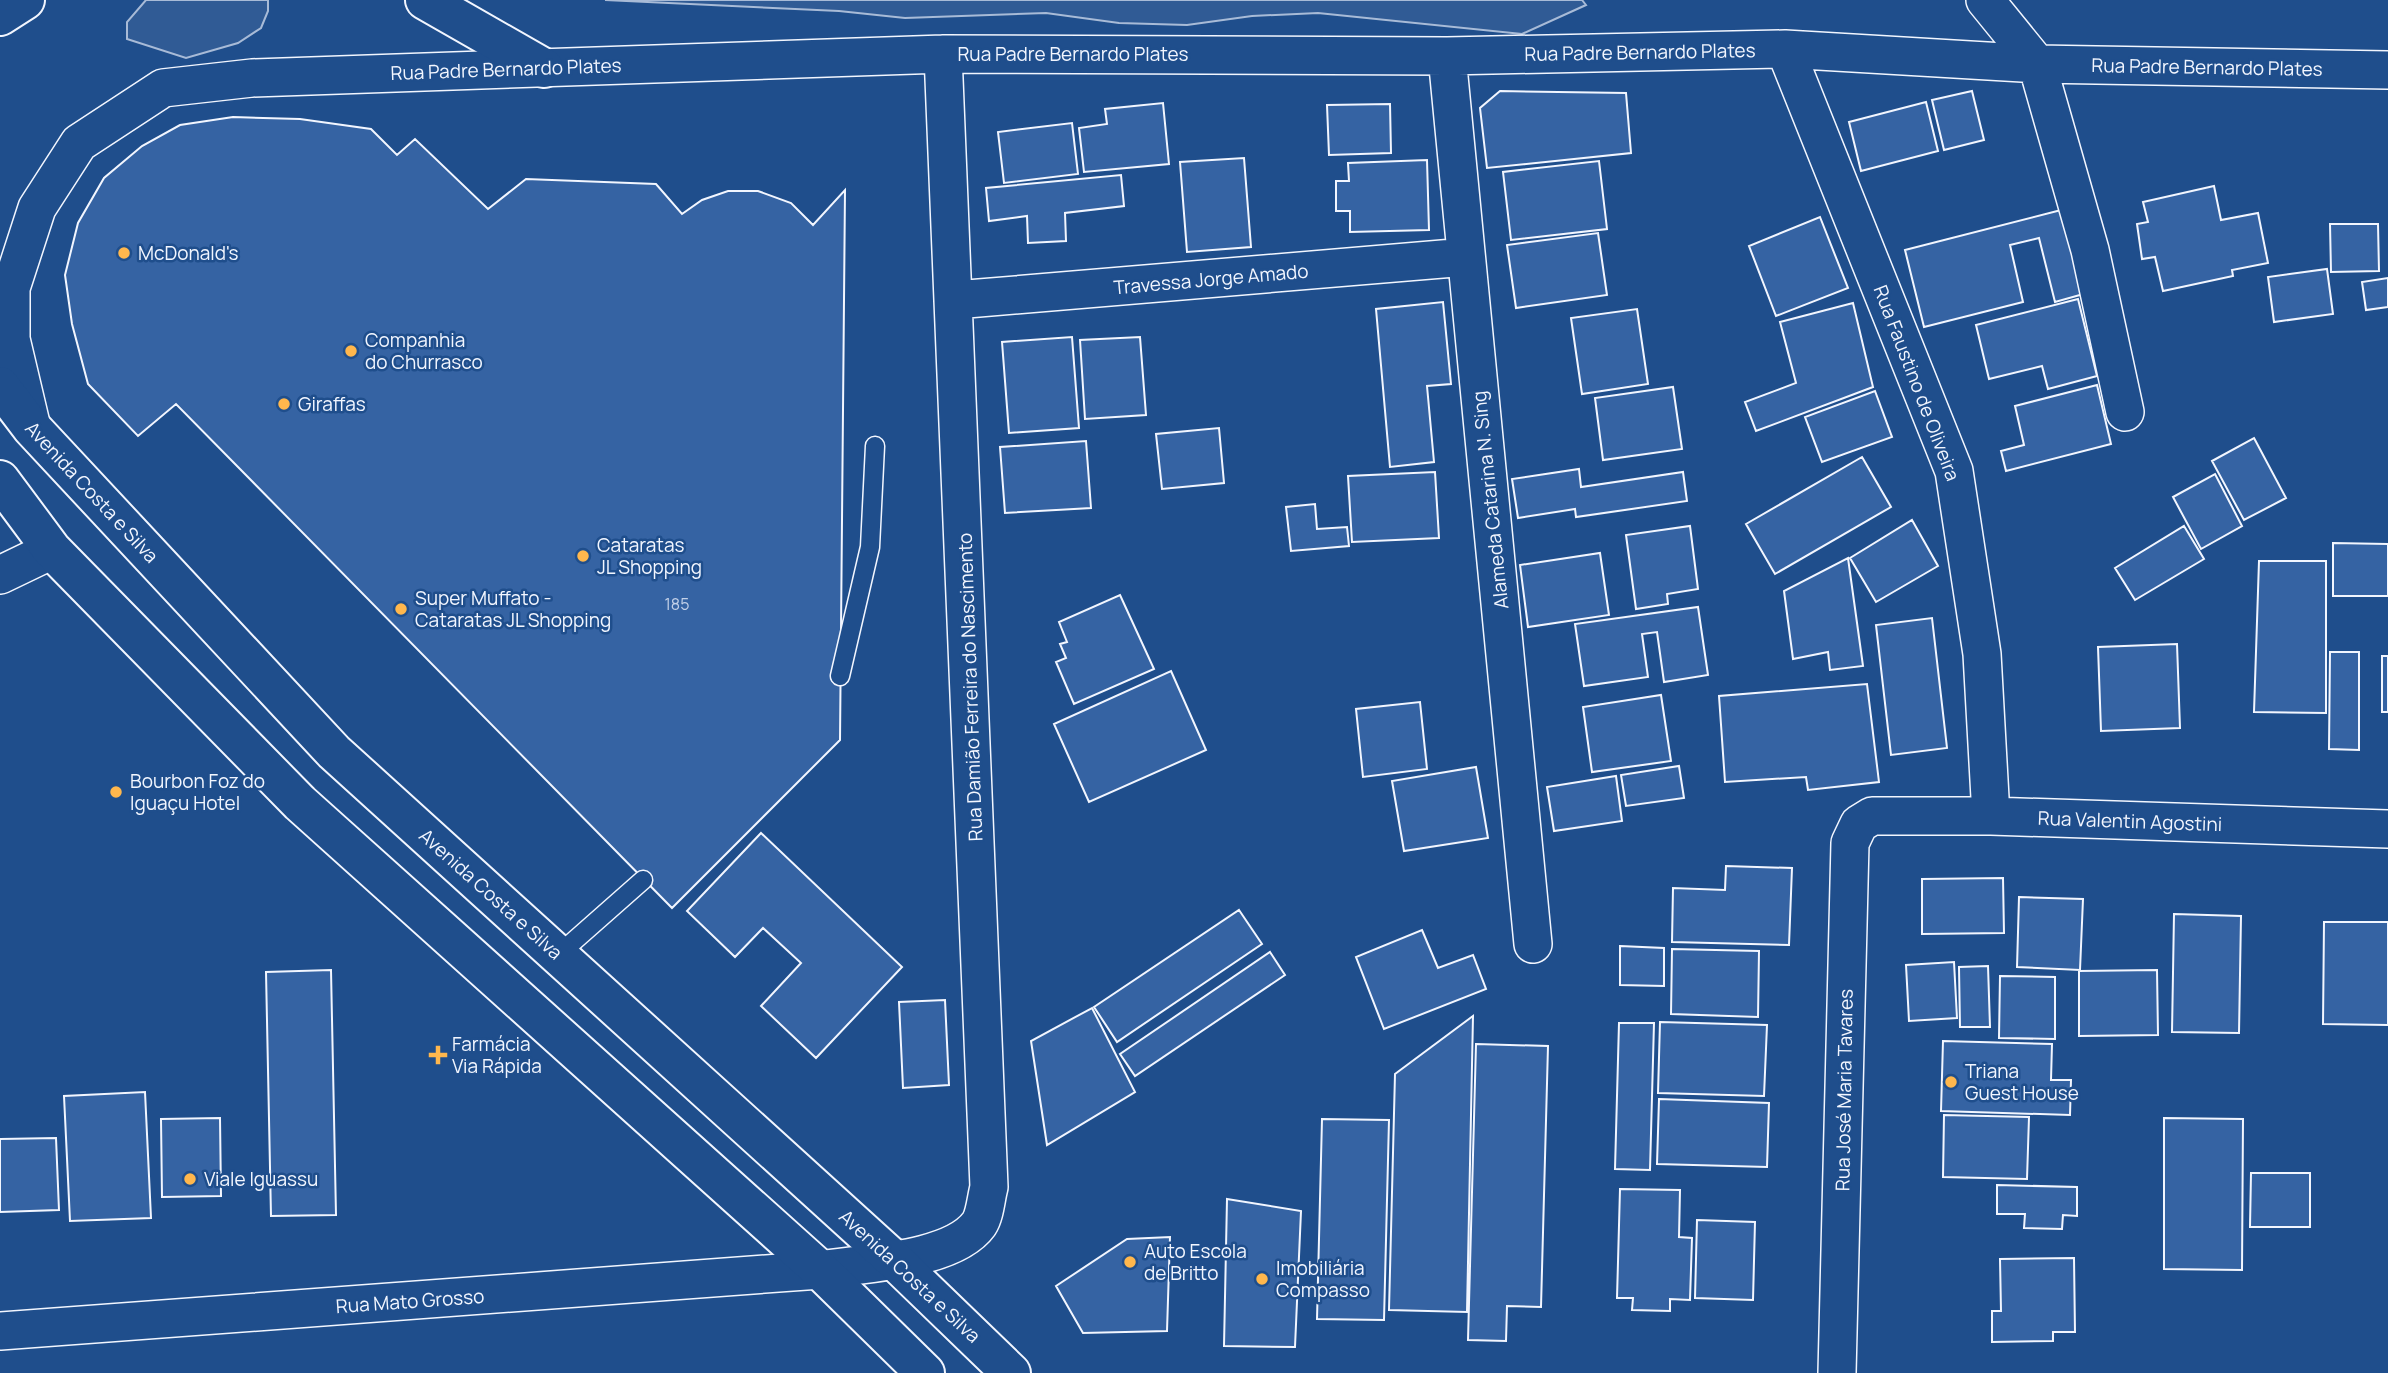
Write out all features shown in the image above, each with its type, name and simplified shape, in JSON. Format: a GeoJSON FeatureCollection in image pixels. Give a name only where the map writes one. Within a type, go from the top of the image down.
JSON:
{"type":"FeatureCollection","features":[{"type":"Feature","properties":{"kind":"main road"},"geometry":{"type":"LineString","coordinates":[[0,16],[26,0]]}},
{"type":"Feature","properties":{"kind":"main road"},"geometry":{"type":"LineString","coordinates":[[425,0],[544,68]]}},
{"type":"Feature","properties":{"kind":"main road","name":"Avenida Costa e Silva"},"geometry":{"type":"LineString","coordinates":[[0,386],[32,428],[334,752],[893,1259],[1011,1373]]}},
{"type":"Feature","properties":{"kind":"main road"},"geometry":{"type":"LineString","coordinates":[[0,480],[52,550],[300,803],[820,1270],[925,1373]]}},
{"type":"Feature","properties":{"kind":"street"},"geometry":{"type":"LineString","coordinates":[[1985,0],[2037,64],[2090,250],[2125,412]]}},
{"type":"Feature","properties":{"kind":"street","name":"Rua Padre Bernardo Plates"},"geometry":{"type":"LineString","coordinates":[[32,428],[11,339],[11,288],[37,208],[79,143],[163,88],[251,78],[943,54],[1447,55],[1784,49],[2037,64],[2388,70]]}},
{"type":"Feature","properties":{"kind":"street","name":"Rua Faustino de Oliveira"},"geometry":{"type":"LineString","coordinates":[[1784,49],[1954,471],[1982,654],[1991,816]]}},
{"type":"Feature","properties":{"kind":"street","name":"Rua Damião Ferreira do Nascimento"},"geometry":{"type":"LineString","coordinates":[[820,1270],[940,1252],[961,1241],[980,1223],[989,1187],[943,54]]}},
{"type":"Feature","properties":{"kind":"street","name":"Alameda Catarina N. Sing"},"geometry":{"type":"LineString","coordinates":[[1447,55],[1533,944]]}},
{"type":"Feature","properties":{"kind":"street","name":"Travessa Jorge Amado"},"geometry":{"type":"LineString","coordinates":[[955,300],[1466,257]]}},
{"type":"Feature","properties":{"kind":"street"},"geometry":{"type":"LineString","coordinates":[[0,575],[52,550]]}},
{"type":"Feature","properties":{"kind":"street","name":"Rua Valentin Agostini"},"geometry":{"type":"LineString","coordinates":[[1872,816],[1991,816],[2388,829]]}},
{"type":"Feature","properties":{"kind":"street","name":"Rua José Maria Tavares"},"geometry":{"type":"LineString","coordinates":[[1837,1373],[1850,843],[1859,824],[1872,816]]}},
{"type":"Feature","properties":{"kind":"street","name":"Rua Mato Grosso"},"geometry":{"type":"LineString","coordinates":[[0,1331],[820,1270]]}},
{"type":"Feature","properties":{"kind":"lane"},"geometry":{"type":"LineString","coordinates":[[840,676],[870,547],[875,446]]}},
{"type":"Feature","properties":{"kind":"lane"},"geometry":{"type":"LineString","coordinates":[[558,955],[643,880]]}},
{"type":"Feature","properties":{"kind":"shaded area"},"geometry":{"type":"Polygon","coordinates":[[[146,0],[268,0],[268,11],[261,28],[238,43],[186,58],[127,39],[127,22],[146,0]]]}},
{"type":"Feature","properties":{"kind":"shaded area"},"geometry":{"type":"Polygon","coordinates":[[[605,0],[1582,0],[1586,5],[1522,34],[1318,13],[1252,16],[1187,25],[1119,23],[1046,13],[905,18],[839,11],[605,0]]]}},
{"type":"Feature","properties":{"kind":"building"},"geometry":{"type":"Polygon","coordinates":[[[1500,91],[1626,93],[1631,153],[1487,168],[1480,108],[1500,91]]]}},
{"type":"Feature","properties":{"kind":"building"},"geometry":{"type":"Polygon","coordinates":[[[1972,91],[1984,140],[1944,150],[1932,100],[1972,91]]]}},
{"type":"Feature","properties":{"kind":"building"},"geometry":{"type":"Polygon","coordinates":[[[1926,102],[1938,151],[1861,171],[1849,122],[1926,102]]]}},
{"type":"Feature","properties":{"kind":"building"},"geometry":{"type":"Polygon","coordinates":[[[1163,103],[1169,164],[1084,172],[1079,128],[1107,124],[1105,109],[1163,103]]]}},
{"type":"Feature","properties":{"kind":"building"},"geometry":{"type":"Polygon","coordinates":[[[1390,104],[1391,153],[1329,155],[1327,105],[1390,104]]]}},
{"type":"Feature","properties":{"kind":"building","name":"Cataratas JL Shopping"},"geometry":{"type":"Polygon","coordinates":[[[233,117],[300,119],[371,129],[397,155],[415,139],[488,209],[526,179],[656,184],[682,214],[702,200],[728,191],[758,191],[791,203],[813,225],[845,190],[840,740],[672,908],[176,404],[138,436],[88,384],[72,324],[65,275],[78,223],[104,178],[142,146],[180,125],[233,117]]]}},
{"type":"Feature","properties":{"kind":"building"},"geometry":{"type":"Polygon","coordinates":[[[1072,123],[1078,174],[1004,183],[998,132],[1072,123]]]}},
{"type":"Feature","properties":{"kind":"building"},"geometry":{"type":"Polygon","coordinates":[[[1244,158],[1251,247],[1187,252],[1180,162],[1244,158]]]}},
{"type":"Feature","properties":{"kind":"building"},"geometry":{"type":"Polygon","coordinates":[[[1427,160],[1429,230],[1350,232],[1350,211],[1336,211],[1336,181],[1349,181],[1348,163],[1427,160]]]}},
{"type":"Feature","properties":{"kind":"building"},"geometry":{"type":"Polygon","coordinates":[[[1599,161],[1607,229],[1511,240],[1503,172],[1599,161]]]}},
{"type":"Feature","properties":{"kind":"building"},"geometry":{"type":"Polygon","coordinates":[[[1121,175],[1124,206],[1065,213],[1066,241],[1028,243],[1027,216],[989,221],[986,188],[1121,175]]]}},
{"type":"Feature","properties":{"kind":"building"},"geometry":{"type":"Polygon","coordinates":[[[2214,186],[2221,220],[2258,213],[2268,263],[2232,270],[2233,276],[2163,291],[2155,257],[2142,259],[2137,224],[2148,222],[2143,202],[2214,186]]]}},
{"type":"Feature","properties":{"kind":"building"},"geometry":{"type":"Polygon","coordinates":[[[2065,209],[2087,293],[2055,302],[2039,238],[2010,245],[2023,302],[1924,327],[1905,250],[2065,209]]]}},
{"type":"Feature","properties":{"kind":"building"},"geometry":{"type":"Polygon","coordinates":[[[1820,217],[1848,288],[1776,316],[1749,246],[1820,217]]]}},
{"type":"Feature","properties":{"kind":"building"},"geometry":{"type":"Polygon","coordinates":[[[2330,224],[2378,224],[2379,271],[2331,272],[2330,224]]]}},
{"type":"Feature","properties":{"kind":"building"},"geometry":{"type":"Polygon","coordinates":[[[1598,233],[1607,295],[1516,308],[1507,245],[1598,233]]]}},
{"type":"Feature","properties":{"kind":"building"},"geometry":{"type":"Polygon","coordinates":[[[2327,269],[2333,314],[2274,322],[2268,277],[2327,269]]]}},
{"type":"Feature","properties":{"kind":"building"},"geometry":{"type":"Polygon","coordinates":[[[2388,278],[2388,307],[2366,310],[2362,282],[2388,278]]]}},
{"type":"Feature","properties":{"kind":"building"},"geometry":{"type":"Polygon","coordinates":[[[2078,299],[2097,376],[2048,389],[2042,366],[1989,379],[1976,325],[2078,299]]]}},
{"type":"Feature","properties":{"kind":"building"},"geometry":{"type":"Polygon","coordinates":[[[1443,302],[1451,384],[1427,386],[1434,462],[1390,467],[1376,309],[1443,302]]]}},
{"type":"Feature","properties":{"kind":"building"},"geometry":{"type":"Polygon","coordinates":[[[1853,303],[1873,387],[1756,431],[1745,402],[1796,383],[1780,322],[1853,303]]]}},
{"type":"Feature","properties":{"kind":"building"},"geometry":{"type":"Polygon","coordinates":[[[1637,309],[1648,384],[1582,394],[1571,318],[1637,309]]]}},
{"type":"Feature","properties":{"kind":"building"},"geometry":{"type":"Polygon","coordinates":[[[1072,337],[1079,428],[1009,433],[1002,342],[1072,337]]]}},
{"type":"Feature","properties":{"kind":"building"},"geometry":{"type":"Polygon","coordinates":[[[1140,337],[1146,415],[1085,419],[1080,340],[1140,337]]]}},
{"type":"Feature","properties":{"kind":"building"},"geometry":{"type":"Polygon","coordinates":[[[2097,385],[2111,444],[2006,471],[2001,451],[2024,445],[2015,406],[2097,385]]]}},
{"type":"Feature","properties":{"kind":"building"},"geometry":{"type":"Polygon","coordinates":[[[1673,387],[1682,449],[1603,460],[1595,398],[1673,387]]]}},
{"type":"Feature","properties":{"kind":"building"},"geometry":{"type":"Polygon","coordinates":[[[1875,391],[1892,437],[1822,462],[1805,417],[1875,391]]]}},
{"type":"Feature","properties":{"kind":"building"},"geometry":{"type":"Polygon","coordinates":[[[1219,428],[1224,483],[1162,489],[1156,434],[1219,428]]]}},
{"type":"Feature","properties":{"kind":"building"},"geometry":{"type":"Polygon","coordinates":[[[2254,438],[2286,498],[2244,520],[2212,461],[2254,438]]]}},
{"type":"Feature","properties":{"kind":"building"},"geometry":{"type":"Polygon","coordinates":[[[1086,441],[1091,508],[1005,513],[1000,447],[1086,441]]]}},
{"type":"Feature","properties":{"kind":"building"},"geometry":{"type":"Polygon","coordinates":[[[1862,457],[1891,507],[1775,574],[1746,524],[1862,457]]]}},
{"type":"Feature","properties":{"kind":"building"},"geometry":{"type":"Polygon","coordinates":[[[1579,469],[1581,487],[1683,472],[1687,501],[1576,517],[1575,509],[1518,518],[1512,479],[1579,469]]]}},
{"type":"Feature","properties":{"kind":"building"},"geometry":{"type":"Polygon","coordinates":[[[1435,472],[1439,538],[1352,542],[1348,476],[1435,472]]]}},
{"type":"Feature","properties":{"kind":"building"},"geometry":{"type":"Polygon","coordinates":[[[2215,474],[2242,526],[2201,549],[2173,497],[2215,474]]]}},
{"type":"Feature","properties":{"kind":"building"},"geometry":{"type":"Polygon","coordinates":[[[1315,504],[1317,529],[1347,527],[1349,546],[1291,551],[1286,507],[1315,504]]]}},
{"type":"Feature","properties":{"kind":"building"},"geometry":{"type":"Polygon","coordinates":[[[1912,520],[1938,566],[1876,602],[1850,558],[1912,520]]]}},
{"type":"Feature","properties":{"kind":"building"},"geometry":{"type":"Polygon","coordinates":[[[1690,526],[1698,589],[1667,594],[1668,604],[1636,609],[1626,535],[1690,526]]]}},
{"type":"Feature","properties":{"kind":"building"},"geometry":{"type":"Polygon","coordinates":[[[2184,526],[2204,559],[2135,600],[2115,568],[2184,526]]]}},
{"type":"Feature","properties":{"kind":"building"},"geometry":{"type":"Polygon","coordinates":[[[2333,543],[2388,544],[2388,596],[2333,596],[2333,543]]]}},
{"type":"Feature","properties":{"kind":"building"},"geometry":{"type":"Polygon","coordinates":[[[1600,553],[1609,615],[1528,627],[1520,565],[1600,553]]]}},
{"type":"Feature","properties":{"kind":"building"},"geometry":{"type":"Polygon","coordinates":[[[1848,558],[1863,666],[1830,670],[1828,652],[1793,659],[1784,591],[1848,558]]]}},
{"type":"Feature","properties":{"kind":"building"},"geometry":{"type":"Polygon","coordinates":[[[2259,561],[2326,561],[2326,713],[2254,712],[2259,561]]]}},
{"type":"Feature","properties":{"kind":"building"},"geometry":{"type":"Polygon","coordinates":[[[1120,595],[1154,669],[1074,704],[1056,662],[1066,658],[1060,644],[1067,642],[1059,622],[1120,595]]]}},
{"type":"Feature","properties":{"kind":"building"},"geometry":{"type":"Polygon","coordinates":[[[1698,607],[1708,675],[1664,682],[1657,632],[1642,634],[1648,677],[1584,686],[1575,624],[1698,607]]]}},
{"type":"Feature","properties":{"kind":"building"},"geometry":{"type":"Polygon","coordinates":[[[1932,618],[1947,748],[1891,755],[1876,625],[1932,618]]]}},
{"type":"Feature","properties":{"kind":"building"},"geometry":{"type":"Polygon","coordinates":[[[2177,644],[2180,728],[2101,731],[2098,647],[2177,644]]]}},
{"type":"Feature","properties":{"kind":"building"},"geometry":{"type":"Polygon","coordinates":[[[2330,652],[2359,652],[2359,750],[2329,749],[2330,652]]]}},
{"type":"Feature","properties":{"kind":"building"},"geometry":{"type":"Polygon","coordinates":[[[2382,656],[2388,656],[2388,712],[2382,712],[2382,656]]]}},
{"type":"Feature","properties":{"kind":"building"},"geometry":{"type":"Polygon","coordinates":[[[1171,671],[1206,750],[1089,802],[1054,724],[1171,671]]]}},
{"type":"Feature","properties":{"kind":"building"},"geometry":{"type":"Polygon","coordinates":[[[1867,684],[1879,782],[1808,790],[1806,777],[1725,782],[1719,696],[1867,684]]]}},
{"type":"Feature","properties":{"kind":"building"},"geometry":{"type":"Polygon","coordinates":[[[1661,695],[1671,761],[1592,772],[1583,707],[1661,695]]]}},
{"type":"Feature","properties":{"kind":"building"},"geometry":{"type":"Polygon","coordinates":[[[1420,702],[1427,769],[1363,777],[1356,709],[1420,702]]]}},
{"type":"Feature","properties":{"kind":"building"},"geometry":{"type":"Polygon","coordinates":[[[1679,766],[1684,798],[1626,806],[1621,775],[1679,766]]]}},
{"type":"Feature","properties":{"kind":"building"},"geometry":{"type":"Polygon","coordinates":[[[1476,767],[1488,838],[1404,851],[1392,781],[1476,767]]]}},
{"type":"Feature","properties":{"kind":"building"},"geometry":{"type":"Polygon","coordinates":[[[1616,776],[1622,821],[1554,831],[1547,787],[1616,776]]]}},
{"type":"Feature","properties":{"kind":"building"},"geometry":{"type":"Polygon","coordinates":[[[761,833],[902,967],[816,1058],[761,1006],[801,963],[763,928],[735,957],[687,911],[761,833]]]}},
{"type":"Feature","properties":{"kind":"building"},"geometry":{"type":"Polygon","coordinates":[[[1726,866],[1792,868],[1789,945],[1672,942],[1673,888],[1725,890],[1726,866]]]}},
{"type":"Feature","properties":{"kind":"building"},"geometry":{"type":"Polygon","coordinates":[[[2003,878],[2004,933],[1922,934],[1922,879],[2003,878]]]}},
{"type":"Feature","properties":{"kind":"building"},"geometry":{"type":"Polygon","coordinates":[[[2019,897],[2083,899],[2080,970],[2017,967],[2019,897]]]}},
{"type":"Feature","properties":{"kind":"building"},"geometry":{"type":"Polygon","coordinates":[[[1239,910],[1262,944],[1117,1042],[1094,1007],[1239,910]]]}},
{"type":"Feature","properties":{"kind":"building"},"geometry":{"type":"Polygon","coordinates":[[[2174,914],[2241,916],[2239,1033],[2172,1032],[2174,914]]]}},
{"type":"Feature","properties":{"kind":"building"},"geometry":{"type":"Polygon","coordinates":[[[2324,922],[2388,922],[2388,1025],[2323,1024],[2324,922]]]}},
{"type":"Feature","properties":{"kind":"building"},"geometry":{"type":"Polygon","coordinates":[[[1422,930],[1438,968],[1473,955],[1486,989],[1384,1029],[1356,957],[1422,930]]]}},
{"type":"Feature","properties":{"kind":"building"},"geometry":{"type":"Polygon","coordinates":[[[1620,946],[1664,948],[1664,986],[1620,985],[1620,946]]]}},
{"type":"Feature","properties":{"kind":"building"},"geometry":{"type":"Polygon","coordinates":[[[1672,949],[1759,951],[1758,1017],[1671,1014],[1672,949]]]}},
{"type":"Feature","properties":{"kind":"building"},"geometry":{"type":"Polygon","coordinates":[[[1270,952],[1285,975],[1135,1076],[1120,1054],[1270,952]]]}},
{"type":"Feature","properties":{"kind":"building"},"geometry":{"type":"Polygon","coordinates":[[[1954,962],[1957,1018],[1909,1021],[1906,965],[1954,962]]]}},
{"type":"Feature","properties":{"kind":"building"},"geometry":{"type":"Polygon","coordinates":[[[1988,966],[1990,1027],[1960,1027],[1959,967],[1988,966]]]}},
{"type":"Feature","properties":{"kind":"building"},"geometry":{"type":"Polygon","coordinates":[[[331,970],[336,1215],[271,1216],[266,972],[331,970]]]}},
{"type":"Feature","properties":{"kind":"building"},"geometry":{"type":"Polygon","coordinates":[[[2157,970],[2158,1035],[2079,1036],[2079,971],[2157,970]]]}},
{"type":"Feature","properties":{"kind":"building"},"geometry":{"type":"Polygon","coordinates":[[[2000,976],[2055,977],[2055,1039],[1999,1038],[2000,976]]]}},
{"type":"Feature","properties":{"kind":"building"},"geometry":{"type":"Polygon","coordinates":[[[945,1000],[949,1085],[903,1088],[899,1002],[945,1000]]]}},
{"type":"Feature","properties":{"kind":"building"},"geometry":{"type":"Polygon","coordinates":[[[1092,1008],[1135,1092],[1047,1145],[1031,1041],[1092,1008]]]}},
{"type":"Feature","properties":{"kind":"building"},"geometry":{"type":"Polygon","coordinates":[[[1473,1016],[1467,1312],[1389,1310],[1395,1074],[1473,1016]]]}},
{"type":"Feature","properties":{"kind":"building"},"geometry":{"type":"Polygon","coordinates":[[[1660,1022],[1767,1025],[1764,1096],[1658,1093],[1660,1022]]]}},
{"type":"Feature","properties":{"kind":"building"},"geometry":{"type":"Polygon","coordinates":[[[1619,1023],[1654,1023],[1650,1170],[1615,1169],[1619,1023]]]}},
{"type":"Feature","properties":{"kind":"building"},"geometry":{"type":"Polygon","coordinates":[[[1943,1041],[2052,1044],[2051,1080],[2071,1080],[2070,1115],[1941,1111],[1943,1041]]]}},
{"type":"Feature","properties":{"kind":"building"},"geometry":{"type":"Polygon","coordinates":[[[1476,1044],[1548,1046],[1541,1307],[1507,1306],[1506,1341],[1468,1340],[1476,1044]]]}},
{"type":"Feature","properties":{"kind":"building"},"geometry":{"type":"Polygon","coordinates":[[[145,1092],[151,1218],[70,1221],[64,1096],[145,1092]]]}},
{"type":"Feature","properties":{"kind":"building"},"geometry":{"type":"Polygon","coordinates":[[[1659,1099],[1769,1103],[1767,1167],[1657,1164],[1659,1099]]]}},
{"type":"Feature","properties":{"kind":"building"},"geometry":{"type":"Polygon","coordinates":[[[1944,1115],[2029,1117],[2027,1179],[1943,1177],[1944,1115]]]}},
{"type":"Feature","properties":{"kind":"building"},"geometry":{"type":"Polygon","coordinates":[[[220,1118],[221,1196],[162,1197],[161,1119],[220,1118]]]}},
{"type":"Feature","properties":{"kind":"building"},"geometry":{"type":"Polygon","coordinates":[[[2164,1118],[2243,1119],[2242,1270],[2164,1269],[2164,1118]]]}},
{"type":"Feature","properties":{"kind":"building"},"geometry":{"type":"Polygon","coordinates":[[[1322,1119],[1389,1120],[1384,1320],[1317,1319],[1322,1119]]]}},
{"type":"Feature","properties":{"kind":"building"},"geometry":{"type":"Polygon","coordinates":[[[56,1138],[59,1210],[0,1212],[0,1139],[56,1138]]]}},
{"type":"Feature","properties":{"kind":"building"},"geometry":{"type":"Polygon","coordinates":[[[2251,1173],[2310,1173],[2310,1227],[2250,1227],[2251,1173]]]}},
{"type":"Feature","properties":{"kind":"building"},"geometry":{"type":"Polygon","coordinates":[[[1997,1185],[2077,1187],[2077,1216],[2063,1215],[2062,1229],[2024,1228],[2025,1214],[1997,1214],[1997,1185]]]}},
{"type":"Feature","properties":{"kind":"building"},"geometry":{"type":"Polygon","coordinates":[[[1620,1189],[1680,1190],[1679,1237],[1692,1238],[1690,1300],[1670,1299],[1670,1311],[1632,1310],[1633,1298],[1617,1298],[1620,1189]]]}},
{"type":"Feature","properties":{"kind":"building","name":"Imobiliária Compasso"},"geometry":{"type":"Polygon","coordinates":[[[1227,1199],[1301,1211],[1295,1347],[1224,1346],[1227,1199]]]}},
{"type":"Feature","properties":{"kind":"building"},"geometry":{"type":"Polygon","coordinates":[[[1697,1220],[1755,1222],[1753,1300],[1695,1298],[1697,1220]]]}},
{"type":"Feature","properties":{"kind":"building","name":"Auto Escola de Britto"},"geometry":{"type":"Polygon","coordinates":[[[1170,1237],[1167,1331],[1083,1333],[1056,1286],[1127,1239],[1170,1237]]]}},
{"type":"Feature","properties":{"kind":"building"},"geometry":{"type":"Polygon","coordinates":[[[2074,1258],[2075,1332],[2053,1332],[2053,1341],[1992,1342],[1992,1311],[2001,1311],[2000,1259],[2074,1258]]]}},
{"type":"Feature","properties":{"kind":"place","name":"McDonald's"},"geometry":{"type":"Point","coordinates":[124,253]}},
{"type":"Feature","properties":{"kind":"place","name":"Companhia do Churrasco"},"geometry":{"type":"Point","coordinates":[351,351]}},
{"type":"Feature","properties":{"kind":"place","name":"Giraffas"},"geometry":{"type":"Point","coordinates":[284,404]}},
{"type":"Feature","properties":{"kind":"place","name":"Cataratas JL Shopping"},"geometry":{"type":"Point","coordinates":[583,556]}},
{"type":"Feature","properties":{"kind":"place","name":"Super Muffato - Cataratas JL Shopping"},"geometry":{"type":"Point","coordinates":[401,609]}},
{"type":"Feature","properties":{"kind":"place","name":"Bourbon Foz do Iguaçu Hotel"},"geometry":{"type":"Point","coordinates":[116,792]}},
{"type":"Feature","properties":{"kind":"place","name":"Farmácia Via Rápida"},"geometry":{"type":"Point","coordinates":[438,1055]}},
{"type":"Feature","properties":{"kind":"place","name":"Triana Guest House"},"geometry":{"type":"Point","coordinates":[1951,1082]}},
{"type":"Feature","properties":{"kind":"place","name":"Viale Iguassu"},"geometry":{"type":"Point","coordinates":[190,1179]}},
{"type":"Feature","properties":{"kind":"place","name":"Auto Escola de Britto"},"geometry":{"type":"Point","coordinates":[1130,1262]}},
{"type":"Feature","properties":{"kind":"place","name":"Imobiliária Compasso"},"geometry":{"type":"Point","coordinates":[1262,1279]}}]}
